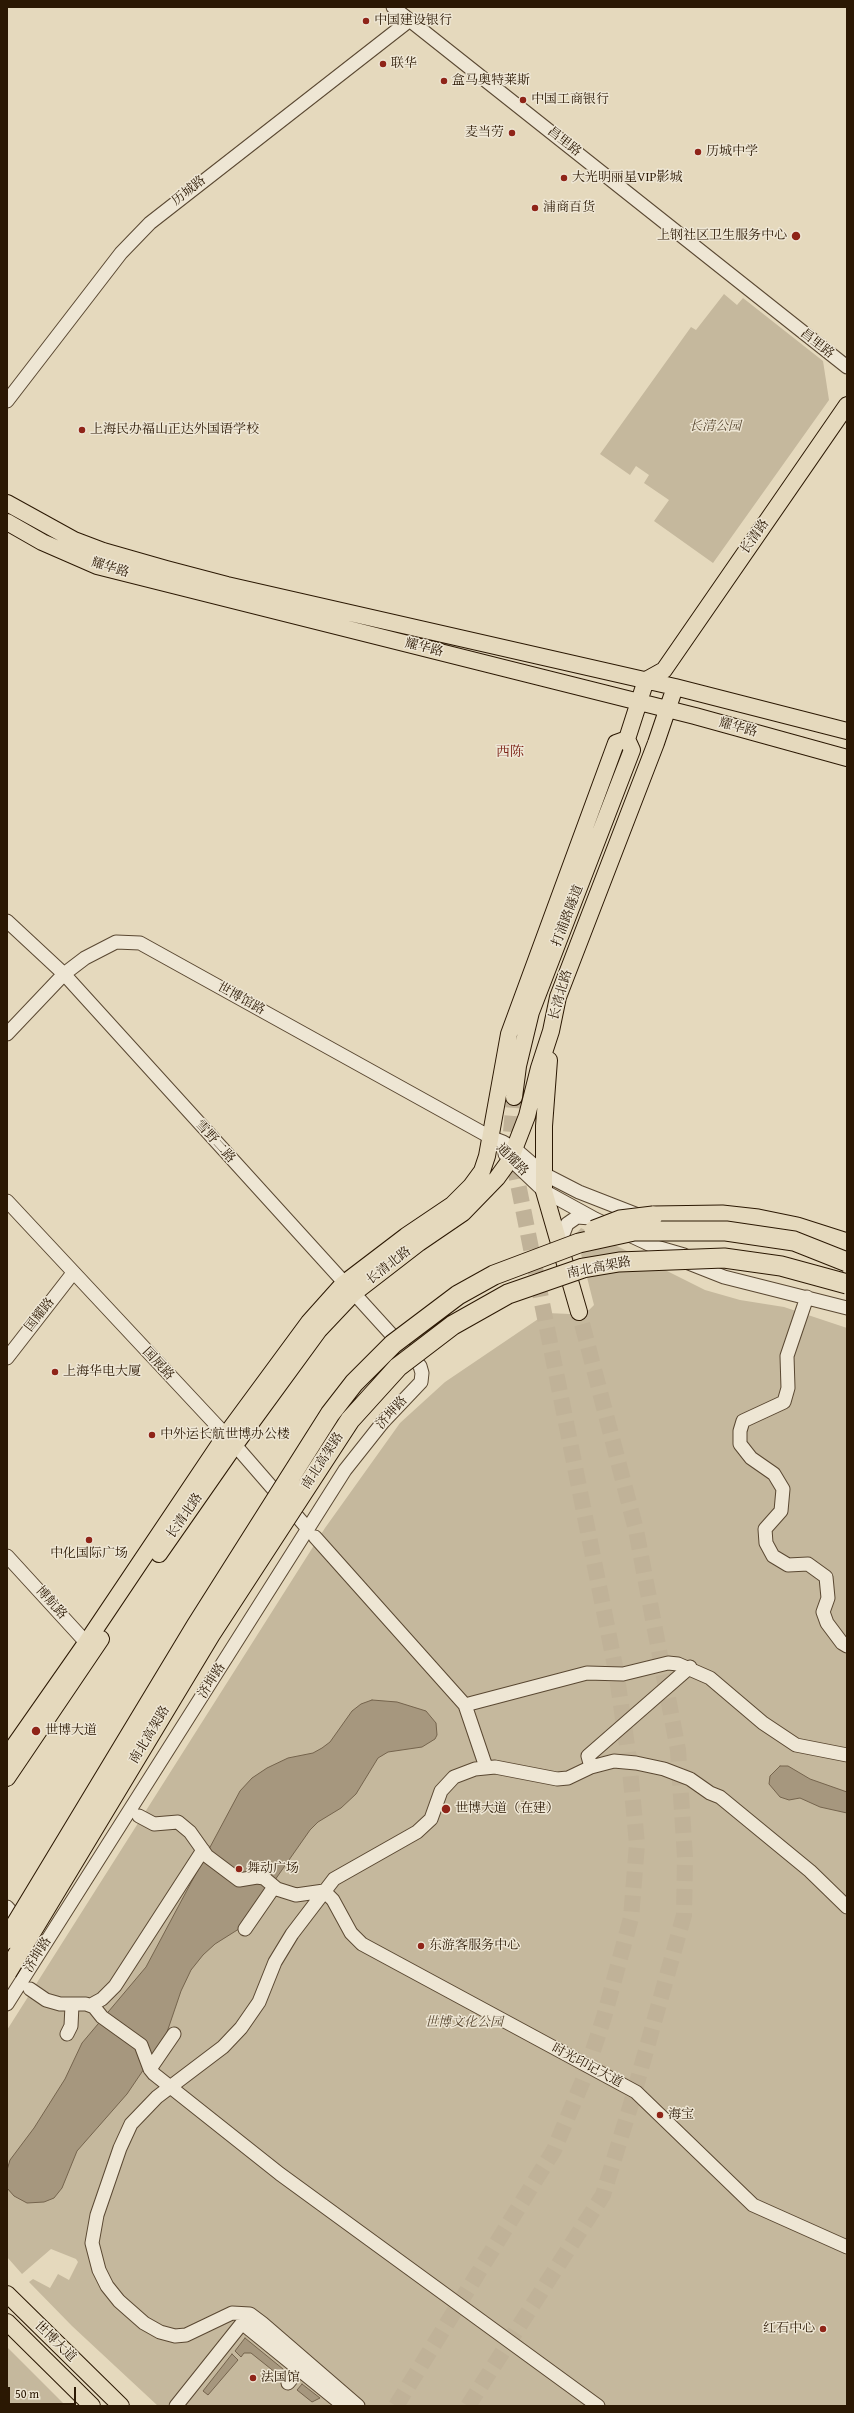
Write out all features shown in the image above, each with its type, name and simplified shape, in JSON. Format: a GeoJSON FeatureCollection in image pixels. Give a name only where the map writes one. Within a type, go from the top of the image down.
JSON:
{"type":"FeatureCollection","features":[{"type":"Feature","properties":{"kind":"highway"},"geometry":{"type":"LineString","coordinates":[[544,1255],[581,1235],[620,1220],[653,1216],[722,1214],[758,1219],[797,1227],[847,1243]]}},
{"type":"Feature","properties":{"kind":"highway","name":"南北高架路"},"geometry":{"type":"LineString","coordinates":[[7,1938],[196,1626],[330,1414],[354,1382],[393,1344],[452,1300],[494,1275],[578,1243],[634,1231],[726,1231],[794,1241],[847,1262]]}},
{"type":"Feature","properties":{"kind":"highway","name":"南北高架路"},"geometry":{"type":"LineString","coordinates":[[7,1972],[215,1628],[350,1420],[398,1367],[454,1325],[508,1294],[583,1268],[619,1262],[724,1258],[780,1266],[847,1284]]}},
{"type":"Feature","properties":{"kind":"main road","name":"长清路"},"geometry":{"type":"LineString","coordinates":[[646,680],[664,670],[847,405]]}},
{"type":"Feature","properties":{"kind":"main road","name":"耀华路"},"geometry":{"type":"LineString","coordinates":[[7,503],[74,540],[103,551],[166,569],[226,585],[675,686],[847,731]]}},
{"type":"Feature","properties":{"kind":"main road","name":"耀华路"},"geometry":{"type":"LineString","coordinates":[[7,522],[42,542],[97,566],[667,709],[847,758]]}},
{"type":"Feature","properties":{"kind":"main road"},"geometry":{"type":"LineString","coordinates":[[664,670],[675,686],[667,709]]}},
{"type":"Feature","properties":{"kind":"main road"},"geometry":{"type":"LineString","coordinates":[[627,739],[646,680]]}},
{"type":"Feature","properties":{"kind":"main road","name":"长清北路"},"geometry":{"type":"LineString","coordinates":[[348,1289],[463,1213],[497,1178],[512,1155],[551,1031],[558,997],[667,709]]}},
{"type":"Feature","properties":{"kind":"main road","name":"长清北路"},"geometry":{"type":"LineString","coordinates":[[7,1756],[90,1647],[113,1620],[309,1322],[406,1236],[452,1205],[471,1186],[482,1171],[490,1138],[509,1034],[616,743],[627,739]]}},
{"type":"Feature","properties":{"kind":"main road","name":"打浦路隧道"},"geometry":{"type":"LineString","coordinates":[[514,1098],[518,1066],[532,1012],[632,750],[627,739]]}},
{"type":"Feature","properties":{"kind":"main road"},"geometry":{"type":"LineString","coordinates":[[551,1031],[544,1126],[544,1191],[579,1312]]}},
{"type":"Feature","properties":{"kind":"main road","name":"长清北路"},"geometry":{"type":"LineString","coordinates":[[7,1778],[90,1647]]}},
{"type":"Feature","properties":{"kind":"main road","name":"世博大道"},"geometry":{"type":"LineString","coordinates":[[7,2294],[121,2406]]}},
{"type":"Feature","properties":{"kind":"main road","name":"世博大道"},"geometry":{"type":"LineString","coordinates":[[7,2322],[92,2406]]}},
{"type":"Feature","properties":{"kind":"street","name":"昌里路"},"geometry":{"type":"LineString","coordinates":[[393,7],[847,367]]}},
{"type":"Feature","properties":{"kind":"street","name":"历城路"},"geometry":{"type":"LineString","coordinates":[[7,401],[121,253],[150,223],[410,20]]}},
{"type":"Feature","properties":{"kind":"street","name":"雪野二路"},"geometry":{"type":"LineString","coordinates":[[7,921],[64,974],[348,1289],[420,1366]]}},
{"type":"Feature","properties":{"kind":"street","name":"世博馆路"},"geometry":{"type":"LineString","coordinates":[[7,1034],[64,974],[85,958],[116,942],[140,943],[490,1138]]}},
{"type":"Feature","properties":{"kind":"street","name":"通耀路"},"geometry":{"type":"LineString","coordinates":[[490,1138],[512,1155],[544,1174],[613,1207],[661,1223],[712,1236],[847,1257]]}},
{"type":"Feature","properties":{"kind":"street","name":"通耀路"},"geometry":{"type":"LineString","coordinates":[[512,1155],[544,1191],[595,1219],[653,1246],[680,1254],[806,1277],[847,1288]]}},
{"type":"Feature","properties":{"kind":"street","name":"国展路"},"geometry":{"type":"LineString","coordinates":[[7,1201],[230,1440],[465,1705]]}},
{"type":"Feature","properties":{"kind":"street"},"geometry":{"type":"LineString","coordinates":[[560,1242],[566,1224],[577,1217],[595,1219]]}},
{"type":"Feature","properties":{"kind":"street"},"geometry":{"type":"LineString","coordinates":[[653,1246],[689,1264],[724,1277],[847,1308]]}},
{"type":"Feature","properties":{"kind":"street","name":"国耀路"},"geometry":{"type":"LineString","coordinates":[[7,1358],[73,1273]]}},
{"type":"Feature","properties":{"kind":"street"},"geometry":{"type":"LineString","coordinates":[[807,1297],[787,1356],[788,1388],[784,1402],[743,1421],[740,1431],[740,1444],[751,1458],[774,1474],[783,1490],[781,1511],[766,1529],[766,1543],[773,1556],[788,1565],[808,1564],[826,1577],[828,1598],[823,1612],[826,1623],[842,1643],[847,1646]]}},
{"type":"Feature","properties":{"kind":"street","name":"济坤路"},"geometry":{"type":"LineString","coordinates":[[7,2004],[312,1533],[364,1445],[421,1382],[420,1366]]}},
{"type":"Feature","properties":{"kind":"street","name":"博航路"},"geometry":{"type":"LineString","coordinates":[[7,1556],[90,1647]]}},
{"type":"Feature","properties":{"kind":"street"},"geometry":{"type":"LineString","coordinates":[[486,1767],[465,1705],[587,1673],[623,1674],[668,1663],[690,1667],[710,1678],[763,1723],[796,1745],[847,1755]]}},
{"type":"Feature","properties":{"kind":"street"},"geometry":{"type":"LineString","coordinates":[[591,1767],[588,1756],[690,1667]]}},
{"type":"Feature","properties":{"kind":"street"},"geometry":{"type":"LineString","coordinates":[[347,2403],[246,2319],[240,2312],[225,2315],[186,2335],[175,2336],[160,2332],[131,2313],[119,2301],[99,2270],[94,2253],[93,2234],[97,2215],[120,2148],[131,2124],[157,2097],[223,2047],[241,2028],[259,2002],[275,1962],[324,1891],[338,1875],[417,1832],[431,1819],[440,1791],[454,1777],[486,1767],[557,1779],[568,1778],[591,1767],[614,1761],[636,1763],[664,1769],[690,1779],[710,1793],[720,1797],[810,1871],[847,1907]]}},
{"type":"Feature","properties":{"kind":"street"},"geometry":{"type":"LineString","coordinates":[[139,1816],[154,1824],[178,1822],[190,1832],[202,1850],[228,1873],[239,1880],[257,1877],[264,1878],[287,1894],[296,1895],[324,1891]]}},
{"type":"Feature","properties":{"kind":"street"},"geometry":{"type":"LineString","coordinates":[[30,1989],[46,2000],[72,2005],[91,2005],[102,1999],[115,1986],[202,1850]]}},
{"type":"Feature","properties":{"kind":"street"},"geometry":{"type":"LineString","coordinates":[[245,1929],[274,1886]]}},
{"type":"Feature","properties":{"kind":"street","name":"时光印记大道"},"geometry":{"type":"LineString","coordinates":[[324,1891],[333,1900],[351,1933],[362,1944],[636,2092],[753,2205],[847,2247]]}},
{"type":"Feature","properties":{"kind":"street"},"geometry":{"type":"LineString","coordinates":[[7,1907],[43,1947]]}},
{"type":"Feature","properties":{"kind":"street"},"geometry":{"type":"LineString","coordinates":[[67,2034],[71,2026],[72,2005]]}},
{"type":"Feature","properties":{"kind":"street"},"geometry":{"type":"LineString","coordinates":[[91,2005],[102,2017],[141,2045],[150,2070],[280,2174],[598,2406]]}},
{"type":"Feature","properties":{"kind":"street"},"geometry":{"type":"LineString","coordinates":[[150,2070],[174,2034]]}},
{"type":"Feature","properties":{"kind":"street"},"geometry":{"type":"LineString","coordinates":[[176,2406],[246,2319]]}},
{"type":"Feature","properties":{"kind":"street"},"geometry":{"type":"LineString","coordinates":[[288,2383],[303,2365]]}},
{"type":"Feature","properties":{"kind":"green space","name":"长清公园"},"geometry":{"type":"Polygon","coordinates":[[[724,294],[737,305],[743,298],[823,361],[829,400],[713,563],[654,521],[669,500],[644,483],[649,475],[636,466],[630,475],[600,454],[691,327],[696,330],[724,294]]]}},
{"type":"Feature","properties":{"kind":"green space","name":"世博文化公园"},"geometry":{"type":"Polygon","coordinates":[[[581,1228],[705,1290],[740,1300],[784,1307],[847,1328],[847,2406],[158,2406],[72,2326],[29,2282],[33,2279],[50,2288],[58,2274],[69,2280],[78,2262],[76,2259],[51,2249],[22,2274],[7,2257],[7,2030],[325,1528],[400,1423],[445,1382],[547,1313],[570,1314],[589,1310],[594,1305],[576,1234],[581,1228]]]}},
{"type":"Feature","properties":{"kind":"green space"},"geometry":{"type":"Polygon","coordinates":[[[7,2347],[66,2406],[7,2406],[7,2347]]]}},
{"type":"Feature","properties":{"kind":"shaded area"},"geometry":{"type":"Polygon","coordinates":[[[372,1700],[397,1702],[426,1711],[436,1723],[437,1735],[435,1739],[422,1747],[388,1752],[378,1758],[356,1794],[341,1808],[318,1822],[310,1830],[242,1927],[215,1944],[203,1955],[191,1970],[181,1991],[165,2038],[127,2094],[77,2151],[62,2188],[54,2198],[44,2202],[27,2203],[14,2196],[7,2188],[7,2170],[10,2160],[34,2128],[65,2079],[82,2043],[146,1967],[240,1791],[252,1778],[267,1768],[288,1758],[313,1753],[322,1748],[330,1742],[352,1711],[361,1704],[372,1700]]]}},
{"type":"Feature","properties":{"kind":"shaded area"},"geometry":{"type":"Polygon","coordinates":[[[780,1766],[788,1766],[810,1779],[847,1792],[847,1813],[820,1807],[800,1798],[789,1800],[780,1797],[769,1784],[770,1776],[780,1766]]]}},
{"type":"Feature","properties":{"kind":"shaded area"},"geometry":{"type":"Polygon","coordinates":[[[245,2338],[283,2369],[281,2377],[251,2353],[244,2353],[241,2357],[235,2351],[245,2338]]]}},
{"type":"Feature","properties":{"kind":"shaded area"},"geometry":{"type":"Polygon","coordinates":[[[232,2354],[238,2360],[208,2395],[203,2391],[232,2354]]]}},
{"type":"Feature","properties":{"kind":"shaded area"},"geometry":{"type":"Polygon","coordinates":[[[302,2384],[320,2398],[312,2402],[297,2390],[302,2384]]]}},
{"type":"Feature","properties":{"kind":"tunnel"},"geometry":{"type":"LineString","coordinates":[[396,2406],[554,2150],[584,2078],[604,2017],[631,1918],[637,1844],[629,1759],[616,1671],[510,1144],[514,1097]]}},
{"type":"Feature","properties":{"kind":"tunnel"},"geometry":{"type":"LineString","coordinates":[[468,2406],[603,2195],[631,2104],[684,1915],[685,1857],[678,1750],[636,1530],[579,1312]]}},
{"type":"Feature","properties":{"kind":"place","name":"中国建设银行"},"geometry":{"type":"Point","coordinates":[366,21]}},
{"type":"Feature","properties":{"kind":"place","name":"联华"},"geometry":{"type":"Point","coordinates":[383,64]}},
{"type":"Feature","properties":{"kind":"place","name":"盒马奥特莱斯"},"geometry":{"type":"Point","coordinates":[444,81]}},
{"type":"Feature","properties":{"kind":"place","name":"中国工商银行"},"geometry":{"type":"Point","coordinates":[523,100]}},
{"type":"Feature","properties":{"kind":"place","name":"麦当劳"},"geometry":{"type":"Point","coordinates":[512,133]}},
{"type":"Feature","properties":{"kind":"place","name":"历城中学"},"geometry":{"type":"Point","coordinates":[698,152]}},
{"type":"Feature","properties":{"kind":"place","name":"大光明丽星VIP影城"},"geometry":{"type":"Point","coordinates":[564,178]}},
{"type":"Feature","properties":{"kind":"place","name":"浦商百货"},"geometry":{"type":"Point","coordinates":[535,208]}},
{"type":"Feature","properties":{"kind":"place","name":"上钢社区卫生服务中心"},"geometry":{"type":"Point","coordinates":[796,236]}},
{"type":"Feature","properties":{"kind":"place","name":"上海民办福山正达外国语学校"},"geometry":{"type":"Point","coordinates":[82,430]}},
{"type":"Feature","properties":{"kind":"place","name":"上海华电大厦"},"geometry":{"type":"Point","coordinates":[55,1372]}},
{"type":"Feature","properties":{"kind":"place","name":"中外运长航世博办公楼"},"geometry":{"type":"Point","coordinates":[152,1435]}},
{"type":"Feature","properties":{"kind":"place","name":"中化国际广场"},"geometry":{"type":"Point","coordinates":[89,1540]}},
{"type":"Feature","properties":{"kind":"place","name":"世博大道"},"geometry":{"type":"Point","coordinates":[36,1731]}},
{"type":"Feature","properties":{"kind":"place","name":"世博大道（在建）"},"geometry":{"type":"Point","coordinates":[446,1809]}},
{"type":"Feature","properties":{"kind":"place","name":"舞动广场"},"geometry":{"type":"Point","coordinates":[239,1869]}},
{"type":"Feature","properties":{"kind":"place","name":"东游客服务中心"},"geometry":{"type":"Point","coordinates":[421,1946]}},
{"type":"Feature","properties":{"kind":"place","name":"海宝"},"geometry":{"type":"Point","coordinates":[660,2115]}},
{"type":"Feature","properties":{"kind":"place","name":"红石中心"},"geometry":{"type":"Point","coordinates":[823,2329]}},
{"type":"Feature","properties":{"kind":"place","name":"法国馆"},"geometry":{"type":"Point","coordinates":[253,2378]}},
{"type":"Feature","properties":{"kind":"district","name":"西陈"},"geometry":{"type":"Point","coordinates":[510,752]}}]}
